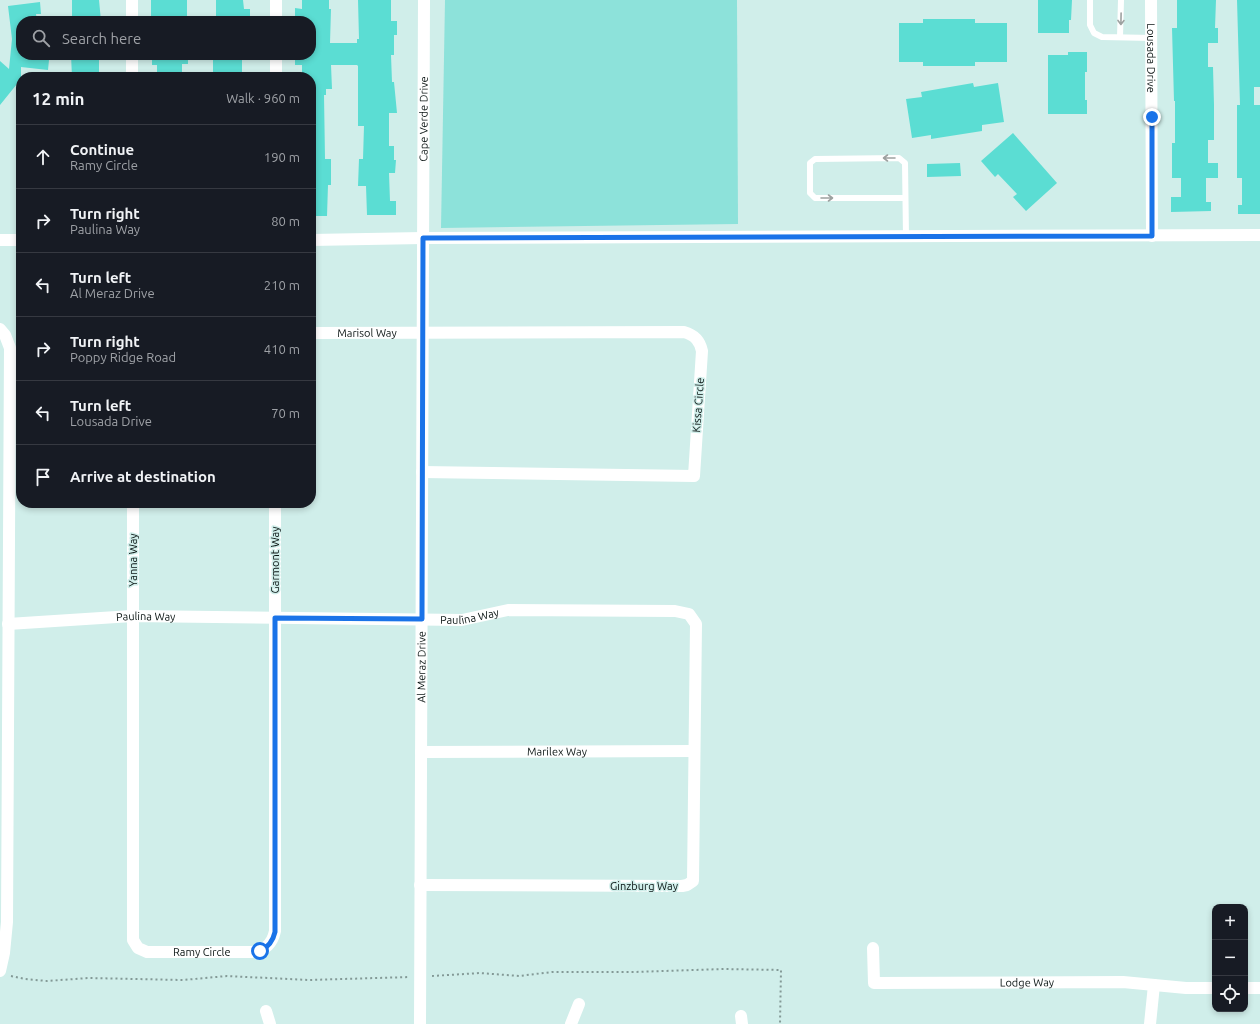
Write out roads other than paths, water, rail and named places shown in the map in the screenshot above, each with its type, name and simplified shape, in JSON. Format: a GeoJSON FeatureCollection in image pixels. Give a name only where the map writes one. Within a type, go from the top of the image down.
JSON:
{"type":"FeatureCollection","features":[{"type":"Feature","properties":{"kind":"street"},"geometry":{"type":"LineString","coordinates":[[132,0],[132,16]]}},
{"type":"Feature","properties":{"kind":"street"},"geometry":{"type":"LineString","coordinates":[[276,0],[276,16]]}},
{"type":"Feature","properties":{"kind":"street","name":"Cape Verde Drive"},"geometry":{"type":"LineString","coordinates":[[423,238],[424,0]]}},
{"type":"Feature","properties":{"kind":"street","name":"Lousada Drive"},"geometry":{"type":"LineString","coordinates":[[1151,0],[1152,236]]}},
{"type":"Feature","properties":{"kind":"street"},"geometry":{"type":"LineString","coordinates":[[132,60],[132,72]]}},
{"type":"Feature","properties":{"kind":"street"},"geometry":{"type":"LineString","coordinates":[[276,60],[276,72]]}},
{"type":"Feature","properties":{"kind":"street"},"geometry":{"type":"LineString","coordinates":[[316,240],[423,238],[1260,235]]}},
{"type":"Feature","properties":{"kind":"street","name":"Al Meraz Drive"},"geometry":{"type":"LineString","coordinates":[[420,1024],[423,238]]}},
{"type":"Feature","properties":{"kind":"street"},"geometry":{"type":"LineString","coordinates":[[0,240],[16,240]]}},
{"type":"Feature","properties":{"kind":"street"},"geometry":{"type":"LineString","coordinates":[[0,330],[10,348],[7,389],[8,624],[4,677],[6,922],[5,945],[0,971]]}},
{"type":"Feature","properties":{"kind":"street","name":"Kissa Circle"},"geometry":{"type":"LineString","coordinates":[[422,472],[694,476],[702,351],[701,346],[695,336],[684,332],[423,333]]}},
{"type":"Feature","properties":{"kind":"street","name":"Marisol Way"},"geometry":{"type":"LineString","coordinates":[[316,333],[423,333]]}},
{"type":"Feature","properties":{"kind":"street","name":"Yanna Way"},"geometry":{"type":"LineString","coordinates":[[132,616],[133,508]]}},
{"type":"Feature","properties":{"kind":"street","name":"Garmont Way"},"geometry":{"type":"LineString","coordinates":[[275,508],[275,618]]}},
{"type":"Feature","properties":{"kind":"street","name":"Paulina Way"},"geometry":{"type":"LineString","coordinates":[[8,624],[132,616],[462,620],[508,610],[675,611],[689,614]]}},
{"type":"Feature","properties":{"kind":"street","name":"Ginzburg Way"},"geometry":{"type":"LineString","coordinates":[[420,884],[687,885],[693,881],[696,624],[689,614]]}},
{"type":"Feature","properties":{"kind":"street","name":"Ramy Circle"},"geometry":{"type":"LineString","coordinates":[[132,616],[132,935],[138,948],[147,952],[255,952],[268,946],[274,937],[275,618]]}},
{"type":"Feature","properties":{"kind":"street","name":"Marilex Way"},"geometry":{"type":"LineString","coordinates":[[421,752],[694,751]]}},
{"type":"Feature","properties":{"kind":"street","name":"Lodge Way"},"geometry":{"type":"LineString","coordinates":[[874,948],[874,983],[1123,982],[1186,988],[1212,988]]}},
{"type":"Feature","properties":{"kind":"street"},"geometry":{"type":"LineString","coordinates":[[1150,1024],[1154,985]]}},
{"type":"Feature","properties":{"kind":"street"},"geometry":{"type":"LineString","coordinates":[[1248,988],[1260,988]]}},
{"type":"Feature","properties":{"kind":"street"},"geometry":{"type":"LineString","coordinates":[[572,1024],[579,1004]]}},
{"type":"Feature","properties":{"kind":"street"},"geometry":{"type":"LineString","coordinates":[[266,1011],[270,1024]]}},
{"type":"Feature","properties":{"kind":"lane"},"geometry":{"type":"LineString","coordinates":[[1090,0],[1090,25],[1094,33],[1102,37],[1152,38]]}},
{"type":"Feature","properties":{"kind":"lane"},"geometry":{"type":"LineString","coordinates":[[1120,37],[1121,0]]}},
{"type":"Feature","properties":{"kind":"lane"},"geometry":{"type":"LineString","coordinates":[[905,198],[815,198],[810,194],[810,163],[815,159],[899,158],[905,163],[906,237]]}}]}
